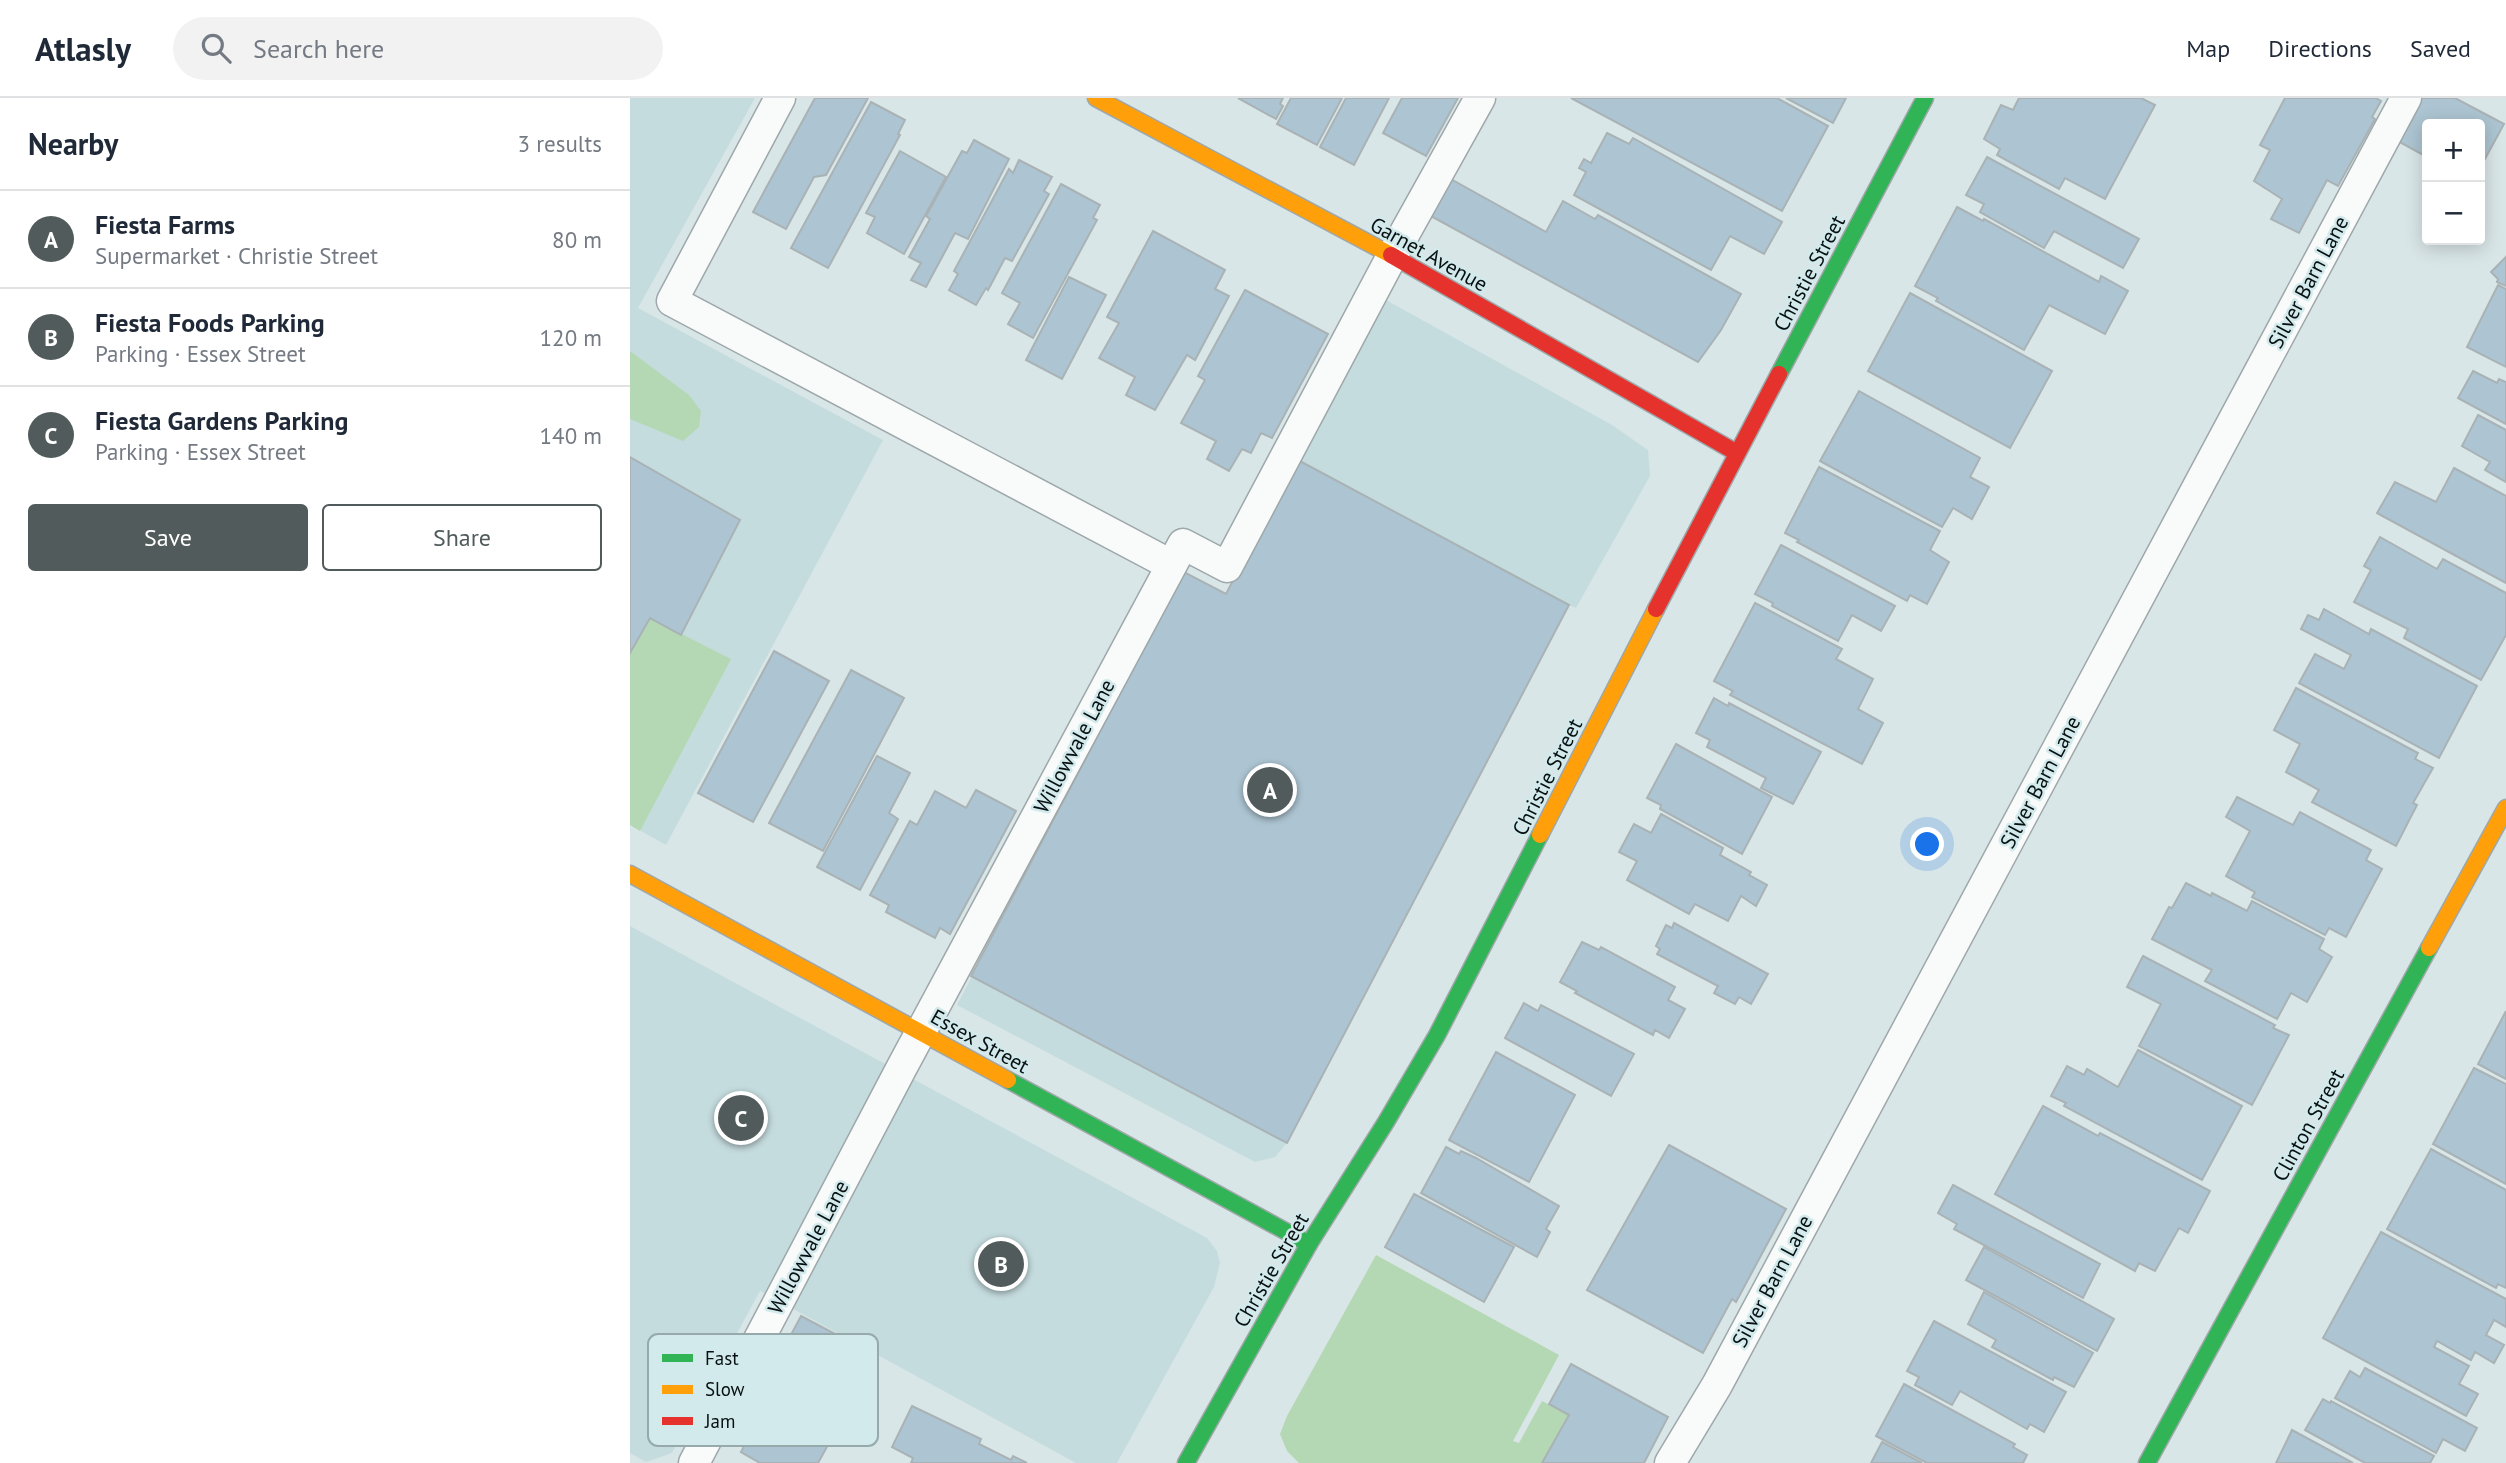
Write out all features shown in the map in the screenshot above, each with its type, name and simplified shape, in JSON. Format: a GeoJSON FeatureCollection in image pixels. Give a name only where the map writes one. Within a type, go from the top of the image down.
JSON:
{"type":"FeatureCollection","features":[{"type":"Feature","properties":{"kind":"street","name":"Garnet Avenue"},"geometry":{"type":"LineString","coordinates":[[1096,98],[1392,256],[1737,453]]}},
{"type":"Feature","properties":{"kind":"street","name":"Christie Street"},"geometry":{"type":"LineString","coordinates":[[1185,1463],[1309,1244],[1437,1035],[1737,453],[1925,98]]}},
{"type":"Feature","properties":{"kind":"street","name":"Clinton Street"},"geometry":{"type":"LineString","coordinates":[[2147,1463],[2506,808]]}},
{"type":"Feature","properties":{"kind":"street","name":"Essex Street"},"geometry":{"type":"LineString","coordinates":[[630,874],[1309,1244]]}},
{"type":"Feature","properties":{"kind":"lane"},"geometry":{"type":"LineString","coordinates":[[780,98],[672,301],[1171,565]]}},
{"type":"Feature","properties":{"kind":"lane","name":"Willowvale Lane"},"geometry":{"type":"LineString","coordinates":[[762,1334],[1182,544],[1227,567],[1392,256],[1480,98]]}},
{"type":"Feature","properties":{"kind":"lane","name":"Silver Barn Lane"},"geometry":{"type":"LineString","coordinates":[[1670,1463],[1717,1385],[2406,98]]}},
{"type":"Feature","properties":{"kind":"lane","name":"Willowvale Lane"},"geometry":{"type":"LineString","coordinates":[[694,1463],[703,1446]]}},
{"type":"Feature","properties":{"kind":"shaded area"},"geometry":{"type":"Polygon","coordinates":[[[630,98],[755,98],[638,308],[883,440],[666,845],[630,825],[630,98]]]}},
{"type":"Feature","properties":{"kind":"shaded area"},"geometry":{"type":"Polygon","coordinates":[[[1386,300],[1612,425],[1648,450],[1650,476],[1576,608],[1568,605],[1287,1143],[1275,1157],[1255,1162],[957,1005],[1184,572],[1226,594],[1374,311],[1386,300]]]}},
{"type":"Feature","properties":{"kind":"shaded area"},"geometry":{"type":"Polygon","coordinates":[[[630,926],[1207,1238],[1217,1251],[1220,1263],[1214,1287],[1117,1463],[1076,1463],[878,1355],[878,1334],[839,1334],[760,1291],[737,1334],[648,1334],[648,1446],[676,1446],[672,1453],[646,1462],[630,1453],[630,926]]]}},
{"type":"Feature","properties":{"kind":"green space"},"geometry":{"type":"Polygon","coordinates":[[[630,351],[689,395],[701,411],[699,427],[683,441],[630,419],[630,351]]]}},
{"type":"Feature","properties":{"kind":"green space"},"geometry":{"type":"Polygon","coordinates":[[[650,618],[731,659],[640,831],[630,825],[630,653],[650,618]]]}},
{"type":"Feature","properties":{"kind":"green space"},"geometry":{"type":"Polygon","coordinates":[[[1376,1255],[1559,1355],[1513,1441],[1519,1443],[1542,1401],[1569,1415],[1542,1463],[1299,1463],[1287,1451],[1280,1434],[1287,1416],[1376,1255]]]}},
{"type":"Feature","properties":{"kind":"building"},"geometry":{"type":"Polygon","coordinates":[[[815,98],[868,98],[826,175],[814,177],[786,229],[753,212],[815,98]]]}},
{"type":"Feature","properties":{"kind":"building"},"geometry":{"type":"Polygon","coordinates":[[[1238,98],[1283,98],[1280,104],[1283,106],[1276,119],[1238,98]]]}},
{"type":"Feature","properties":{"kind":"building"},"geometry":{"type":"Polygon","coordinates":[[[1291,98],[1342,98],[1317,145],[1277,124],[1291,98]]]}},
{"type":"Feature","properties":{"kind":"building"},"geometry":{"type":"Polygon","coordinates":[[[1346,98],[1389,98],[1354,165],[1320,147],[1346,98]]]}},
{"type":"Feature","properties":{"kind":"building"},"geometry":{"type":"Polygon","coordinates":[[[1402,98],[1458,98],[1426,156],[1383,133],[1402,98]]]}},
{"type":"Feature","properties":{"kind":"building"},"geometry":{"type":"Polygon","coordinates":[[[1571,98],[1777,98],[1828,126],[1782,211],[1571,98]]]}},
{"type":"Feature","properties":{"kind":"building"},"geometry":{"type":"Polygon","coordinates":[[[1786,98],[1846,98],[1833,123],[1786,98]]]}},
{"type":"Feature","properties":{"kind":"building"},"geometry":{"type":"Polygon","coordinates":[[[2019,98],[2141,98],[2155,105],[2105,199],[2065,178],[2059,189],[1997,155],[2000,149],[1984,139],[2001,105],[2013,110],[2019,98]]]}},
{"type":"Feature","properties":{"kind":"building"},"geometry":{"type":"Polygon","coordinates":[[[2285,98],[2376,98],[2381,101],[2372,117],[2375,119],[2338,186],[2327,180],[2299,233],[2271,219],[2282,199],[2254,181],[2270,150],[2260,145],[2285,98]]]}},
{"type":"Feature","properties":{"kind":"building"},"geometry":{"type":"Polygon","coordinates":[[[2418,98],[2455,98],[2504,124],[2485,159],[2485,119],[2422,119],[2422,154],[2396,140],[2418,98]]]}},
{"type":"Feature","properties":{"kind":"building"},"geometry":{"type":"Polygon","coordinates":[[[871,102],[905,120],[898,134],[900,135],[828,268],[791,248],[871,102]]]}},
{"type":"Feature","properties":{"kind":"building"},"geometry":{"type":"Polygon","coordinates":[[[1607,133],[1629,144],[1633,138],[1782,222],[1764,254],[1730,236],[1711,270],[1574,195],[1586,172],[1579,168],[1584,159],[1591,163],[1607,133]]]}},
{"type":"Feature","properties":{"kind":"building"},"geometry":{"type":"Polygon","coordinates":[[[974,140],[1009,159],[968,239],[955,233],[926,287],[911,280],[921,263],[909,257],[930,219],[926,216],[962,151],[967,153],[974,140]]]}},
{"type":"Feature","properties":{"kind":"building"},"geometry":{"type":"Polygon","coordinates":[[[900,151],[946,177],[904,254],[867,233],[875,217],[866,213],[900,151]]]}},
{"type":"Feature","properties":{"kind":"building"},"geometry":{"type":"Polygon","coordinates":[[[1987,157],[2139,239],[2123,268],[2054,231],[2044,248],[1980,212],[1984,204],[1966,195],[1987,157]]]}},
{"type":"Feature","properties":{"kind":"building"},"geometry":{"type":"Polygon","coordinates":[[[1019,160],[1052,177],[1044,191],[1049,194],[1012,261],[1005,258],[988,290],[986,288],[976,305],[949,290],[958,274],[954,271],[1009,169],[1013,173],[1019,160]]]}},
{"type":"Feature","properties":{"kind":"building"},"geometry":{"type":"Polygon","coordinates":[[[1449,178],[1546,232],[1563,201],[1595,219],[1598,215],[1741,294],[1721,330],[1698,362],[1429,215],[1449,178]]]}},
{"type":"Feature","properties":{"kind":"building"},"geometry":{"type":"Polygon","coordinates":[[[1061,184],[1100,205],[1093,218],[1097,220],[1033,338],[1008,324],[1020,303],[1002,293],[1061,184]]]}},
{"type":"Feature","properties":{"kind":"building"},"geometry":{"type":"Polygon","coordinates":[[[1957,207],[2099,282],[2101,276],[2128,291],[2105,334],[2049,305],[2024,350],[1936,301],[1938,298],[1915,286],[1957,207]]]}},
{"type":"Feature","properties":{"kind":"building"},"geometry":{"type":"Polygon","coordinates":[[[1153,231],[1225,270],[1215,289],[1229,296],[1195,360],[1187,355],[1155,410],[1126,395],[1135,377],[1099,358],[1119,323],[1107,317],[1153,231]]]}},
{"type":"Feature","properties":{"kind":"building"},"geometry":{"type":"Polygon","coordinates":[[[2506,257],[2506,286],[2497,282],[2498,279],[2491,272],[2506,257]]]}},
{"type":"Feature","properties":{"kind":"building"},"geometry":{"type":"Polygon","coordinates":[[[1069,277],[1106,295],[1062,379],[1026,360],[1069,277]]]}},
{"type":"Feature","properties":{"kind":"building"},"geometry":{"type":"Polygon","coordinates":[[[2498,285],[2506,289],[2506,367],[2467,347],[2498,285]]]}},
{"type":"Feature","properties":{"kind":"building"},"geometry":{"type":"Polygon","coordinates":[[[1245,290],[1328,334],[1272,438],[1261,433],[1251,453],[1242,449],[1229,471],[1207,459],[1216,441],[1181,423],[1205,380],[1198,376],[1245,290]]]}},
{"type":"Feature","properties":{"kind":"building"},"geometry":{"type":"Polygon","coordinates":[[[1910,293],[2052,371],[2010,448],[1868,371],[1910,293]]]}},
{"type":"Feature","properties":{"kind":"building"},"geometry":{"type":"Polygon","coordinates":[[[2473,371],[2497,383],[2499,379],[2506,382],[2506,424],[2458,398],[2473,371]]]}},
{"type":"Feature","properties":{"kind":"building"},"geometry":{"type":"Polygon","coordinates":[[[1859,391],[1980,458],[1970,477],[1989,487],[1972,519],[1953,508],[1942,527],[1820,461],[1859,391]]]}},
{"type":"Feature","properties":{"kind":"building"},"geometry":{"type":"Polygon","coordinates":[[[2478,415],[2506,430],[2506,482],[2485,470],[2490,462],[2462,446],[2478,415]]]}},
{"type":"Feature","properties":{"kind":"building"},"geometry":{"type":"Polygon","coordinates":[[[630,457],[740,520],[681,635],[650,618],[630,653],[630,457]]]}},
{"type":"Feature","properties":{"kind":"building"},"geometry":{"type":"Polygon","coordinates":[[[1296,459],[1569,605],[1287,1143],[971,976],[1184,572],[1226,594],[1296,459]]]}},
{"type":"Feature","properties":{"kind":"building"},"geometry":{"type":"Polygon","coordinates":[[[1819,467],[1940,531],[1930,550],[1949,562],[1927,604],[1910,595],[1907,601],[1785,533],[1819,467]]]}},
{"type":"Feature","properties":{"kind":"building"},"geometry":{"type":"Polygon","coordinates":[[[2454,468],[2506,496],[2506,583],[2377,513],[2395,482],[2436,502],[2454,468]]]}},
{"type":"Feature","properties":{"kind":"building"},"geometry":{"type":"Polygon","coordinates":[[[2380,537],[2437,569],[2443,559],[2506,593],[2506,635],[2481,680],[2404,638],[2408,629],[2354,602],[2371,570],[2364,566],[2380,537]]]}},
{"type":"Feature","properties":{"kind":"building"},"geometry":{"type":"Polygon","coordinates":[[[1781,545],[1895,606],[1881,631],[1852,615],[1838,641],[1755,594],[1781,545]]]}},
{"type":"Feature","properties":{"kind":"building"},"geometry":{"type":"Polygon","coordinates":[[[1755,603],[1842,649],[1836,659],[1873,679],[1858,709],[1883,723],[1862,764],[1730,695],[1733,691],[1714,681],[1755,603]]]}},
{"type":"Feature","properties":{"kind":"building"},"geometry":{"type":"Polygon","coordinates":[[[2324,609],[2369,634],[2371,629],[2477,686],[2439,758],[2299,683],[2315,654],[2344,669],[2351,655],[2301,629],[2308,615],[2319,620],[2324,609]]]}},
{"type":"Feature","properties":{"kind":"building"},"geometry":{"type":"Polygon","coordinates":[[[774,651],[829,681],[753,822],[698,793],[774,651]]]}},
{"type":"Feature","properties":{"kind":"building"},"geometry":{"type":"Polygon","coordinates":[[[851,670],[904,698],[823,851],[769,823],[851,670]]]}},
{"type":"Feature","properties":{"kind":"building"},"geometry":{"type":"Polygon","coordinates":[[[2296,688],[2418,753],[2415,759],[2433,768],[2413,803],[2417,805],[2396,846],[2312,802],[2319,790],[2286,772],[2300,744],[2274,730],[2296,688]]]}},
{"type":"Feature","properties":{"kind":"building"},"geometry":{"type":"Polygon","coordinates":[[[1714,698],[1728,706],[1729,703],[1821,752],[1793,804],[1761,788],[1766,778],[1707,747],[1710,740],[1696,733],[1714,698]]]}},
{"type":"Feature","properties":{"kind":"building"},"geometry":{"type":"Polygon","coordinates":[[[1676,744],[1772,797],[1742,854],[1660,809],[1661,805],[1647,798],[1676,744]]]}},
{"type":"Feature","properties":{"kind":"building"},"geometry":{"type":"Polygon","coordinates":[[[877,756],[910,773],[889,813],[898,819],[860,890],[817,867],[877,756]]]}},
{"type":"Feature","properties":{"kind":"building"},"geometry":{"type":"Polygon","coordinates":[[[976,790],[1016,811],[950,934],[940,928],[935,938],[886,912],[889,905],[870,895],[910,821],[917,825],[935,791],[966,808],[976,790]]]}},
{"type":"Feature","properties":{"kind":"building"},"geometry":{"type":"Polygon","coordinates":[[[2237,797],[2293,825],[2300,812],[2371,850],[2366,860],[2382,869],[2346,937],[2329,928],[2325,935],[2252,897],[2255,892],[2226,876],[2250,831],[2226,817],[2237,797]]]}},
{"type":"Feature","properties":{"kind":"building"},"geometry":{"type":"Polygon","coordinates":[[[1661,814],[1723,848],[1720,855],[1751,872],[1749,875],[1767,885],[1756,906],[1741,896],[1728,921],[1695,904],[1689,914],[1627,880],[1637,861],[1619,852],[1634,824],[1651,833],[1661,814]]]}},
{"type":"Feature","properties":{"kind":"building"},"geometry":{"type":"Polygon","coordinates":[[[2186,883],[2247,911],[2252,901],[2324,939],[2319,949],[2332,957],[2307,1002],[2291,993],[2277,1019],[2205,981],[2212,970],[2152,939],[2186,883]]]}},
{"type":"Feature","properties":{"kind":"building"},"geometry":{"type":"Polygon","coordinates":[[[1674,923],[1768,974],[1751,1004],[1739,997],[1735,1004],[1714,993],[1718,986],[1657,954],[1660,949],[1656,946],[1666,925],[1672,928],[1674,923]]]}},
{"type":"Feature","properties":{"kind":"building"},"geometry":{"type":"Polygon","coordinates":[[[1582,942],[1599,950],[1601,947],[1675,987],[1668,1000],[1685,1009],[1669,1038],[1655,1030],[1653,1035],[1575,993],[1577,991],[1560,982],[1582,942]]]}},
{"type":"Feature","properties":{"kind":"building"},"geometry":{"type":"Polygon","coordinates":[[[2143,956],[2275,1025],[2273,1028],[2289,1035],[2252,1105],[2139,1046],[2161,1004],[2127,987],[2143,956]]]}},
{"type":"Feature","properties":{"kind":"building"},"geometry":{"type":"Polygon","coordinates":[[[1524,1003],[1538,1011],[1541,1005],[1634,1054],[1611,1096],[1505,1038],[1524,1003]]]}},
{"type":"Feature","properties":{"kind":"building"},"geometry":{"type":"Polygon","coordinates":[[[2506,1011],[2506,1079],[2478,1064],[2506,1011]]]}},
{"type":"Feature","properties":{"kind":"building"},"geometry":{"type":"Polygon","coordinates":[[[2138,1050],[2242,1106],[2202,1180],[2064,1106],[2066,1103],[2051,1096],[2067,1066],[2084,1075],[2087,1069],[2118,1087],[2138,1050]]]}},
{"type":"Feature","properties":{"kind":"building"},"geometry":{"type":"Polygon","coordinates":[[[1496,1052],[1575,1095],[1529,1182],[1449,1140],[1496,1052]]]}},
{"type":"Feature","properties":{"kind":"building"},"geometry":{"type":"Polygon","coordinates":[[[2474,1068],[2506,1084],[2506,1184],[2433,1144],[2474,1068]]]}},
{"type":"Feature","properties":{"kind":"building"},"geometry":{"type":"Polygon","coordinates":[[[2043,1106],[2210,1191],[2188,1233],[2179,1228],[2155,1271],[2139,1263],[2135,1271],[1995,1194],[2043,1106]]]}},
{"type":"Feature","properties":{"kind":"building"},"geometry":{"type":"Polygon","coordinates":[[[1669,1145],[1786,1209],[1736,1302],[1732,1299],[1703,1353],[1587,1290],[1669,1145]]]}},
{"type":"Feature","properties":{"kind":"building"},"geometry":{"type":"Polygon","coordinates":[[[1446,1147],[1476,1158],[1559,1206],[1546,1229],[1550,1232],[1537,1257],[1421,1193],[1446,1147]]]}},
{"type":"Feature","properties":{"kind":"building"},"geometry":{"type":"Polygon","coordinates":[[[2431,1149],[2506,1190],[2506,1288],[2498,1284],[2496,1288],[2387,1229],[2431,1149]]]}},
{"type":"Feature","properties":{"kind":"building"},"geometry":{"type":"Polygon","coordinates":[[[1953,1185],[2100,1264],[2083,1298],[1954,1229],[1957,1224],[1938,1213],[1953,1185]]]}},
{"type":"Feature","properties":{"kind":"building"},"geometry":{"type":"Polygon","coordinates":[[[1414,1194],[1514,1247],[1484,1302],[1385,1247],[1414,1194]]]}},
{"type":"Feature","properties":{"kind":"building"},"geometry":{"type":"Polygon","coordinates":[[[2381,1232],[2506,1299],[2506,1327],[2494,1320],[2486,1335],[2504,1345],[2494,1363],[2475,1352],[2471,1360],[2437,1341],[2434,1347],[2469,1366],[2459,1384],[2478,1394],[2466,1416],[2323,1338],[2381,1232]]]}},
{"type":"Feature","properties":{"kind":"building"},"geometry":{"type":"Polygon","coordinates":[[[1984,1247],[2114,1319],[2097,1351],[1966,1280],[1984,1247]]]}},
{"type":"Feature","properties":{"kind":"building"},"geometry":{"type":"Polygon","coordinates":[[[1984,1292],[2093,1353],[2074,1387],[2054,1377],[2053,1380],[1992,1347],[1996,1340],[1968,1324],[1984,1292]]]}},
{"type":"Feature","properties":{"kind":"building"},"geometry":{"type":"Polygon","coordinates":[[[801,1316],[835,1334],[791,1334],[801,1316]]]}},
{"type":"Feature","properties":{"kind":"building"},"geometry":{"type":"Polygon","coordinates":[[[1934,1321],[2066,1392],[2044,1432],[2030,1424],[2027,1429],[1960,1391],[1952,1405],[1915,1385],[1919,1377],[1907,1371],[1934,1321]]]}},
{"type":"Feature","properties":{"kind":"building"},"geometry":{"type":"Polygon","coordinates":[[[1571,1364],[1668,1417],[1644,1463],[1542,1463],[1569,1415],[1549,1404],[1571,1364]]]}},
{"type":"Feature","properties":{"kind":"building"},"geometry":{"type":"Polygon","coordinates":[[[2365,1368],[2477,1428],[2465,1451],[2443,1439],[2436,1453],[2335,1398],[2350,1371],[2360,1377],[2365,1368]]]}},
{"type":"Feature","properties":{"kind":"building"},"geometry":{"type":"Polygon","coordinates":[[[1904,1384],[2015,1444],[2013,1447],[2027,1455],[2023,1463],[1927,1463],[1876,1436],[1904,1384]]]}},
{"type":"Feature","properties":{"kind":"building"},"geometry":{"type":"Polygon","coordinates":[[[2323,1399],[2434,1456],[2430,1463],[2365,1463],[2305,1430],[2323,1399]]]}},
{"type":"Feature","properties":{"kind":"building"},"geometry":{"type":"Polygon","coordinates":[[[912,1406],[981,1439],[979,1444],[1011,1460],[1013,1456],[1027,1463],[911,1463],[913,1458],[892,1447],[912,1406]]]}},
{"type":"Feature","properties":{"kind":"building"},"geometry":{"type":"Polygon","coordinates":[[[2292,1430],[2353,1463],[2276,1463],[2292,1430]]]}},
{"type":"Feature","properties":{"kind":"building"},"geometry":{"type":"Polygon","coordinates":[[[1882,1442],[1922,1463],[1871,1463],[1882,1442]]]}},
{"type":"Feature","properties":{"kind":"building"},"geometry":{"type":"Polygon","coordinates":[[[744,1446],[827,1446],[818,1463],[760,1463],[741,1452],[744,1446]]]}},
{"type":"Feature","properties":{"kind":"traffic: fast"},"geometry":{"type":"LineString","coordinates":[[1779,374],[1925,98]]}},
{"type":"Feature","properties":{"kind":"traffic: fast"},"geometry":{"type":"LineString","coordinates":[[1186,1463],[1309,1244],[1437,1035],[1540,835]]}},
{"type":"Feature","properties":{"kind":"traffic: fast"},"geometry":{"type":"LineString","coordinates":[[2147,1463],[2429,948]]}},
{"type":"Feature","properties":{"kind":"traffic: fast"},"geometry":{"type":"LineString","coordinates":[[1008,1080],[1309,1244]]}},
{"type":"Feature","properties":{"kind":"traffic: slow"},"geometry":{"type":"LineString","coordinates":[[1096,98],[1391,255]]}},
{"type":"Feature","properties":{"kind":"traffic: slow"},"geometry":{"type":"LineString","coordinates":[[1540,835],[1656,609]]}},
{"type":"Feature","properties":{"kind":"traffic: slow"},"geometry":{"type":"LineString","coordinates":[[2429,948],[2506,808]]}},
{"type":"Feature","properties":{"kind":"traffic: slow"},"geometry":{"type":"LineString","coordinates":[[630,874],[1008,1080]]}},
{"type":"Feature","properties":{"kind":"traffic: jam"},"geometry":{"type":"LineString","coordinates":[[1391,255],[1737,453]]}},
{"type":"Feature","properties":{"kind":"traffic: jam"},"geometry":{"type":"LineString","coordinates":[[1656,609],[1779,374]]}},
{"type":"Feature","properties":{"kind":"place","name":"Fiesta Farms"},"geometry":{"type":"Point","coordinates":[1270,790]}},
{"type":"Feature","properties":{"kind":"place","name":"Fiesta Gardens Parking"},"geometry":{"type":"Point","coordinates":[741,1118]}},
{"type":"Feature","properties":{"kind":"place","name":"Fiesta Foods Parking"},"geometry":{"type":"Point","coordinates":[1001,1264]}}]}
